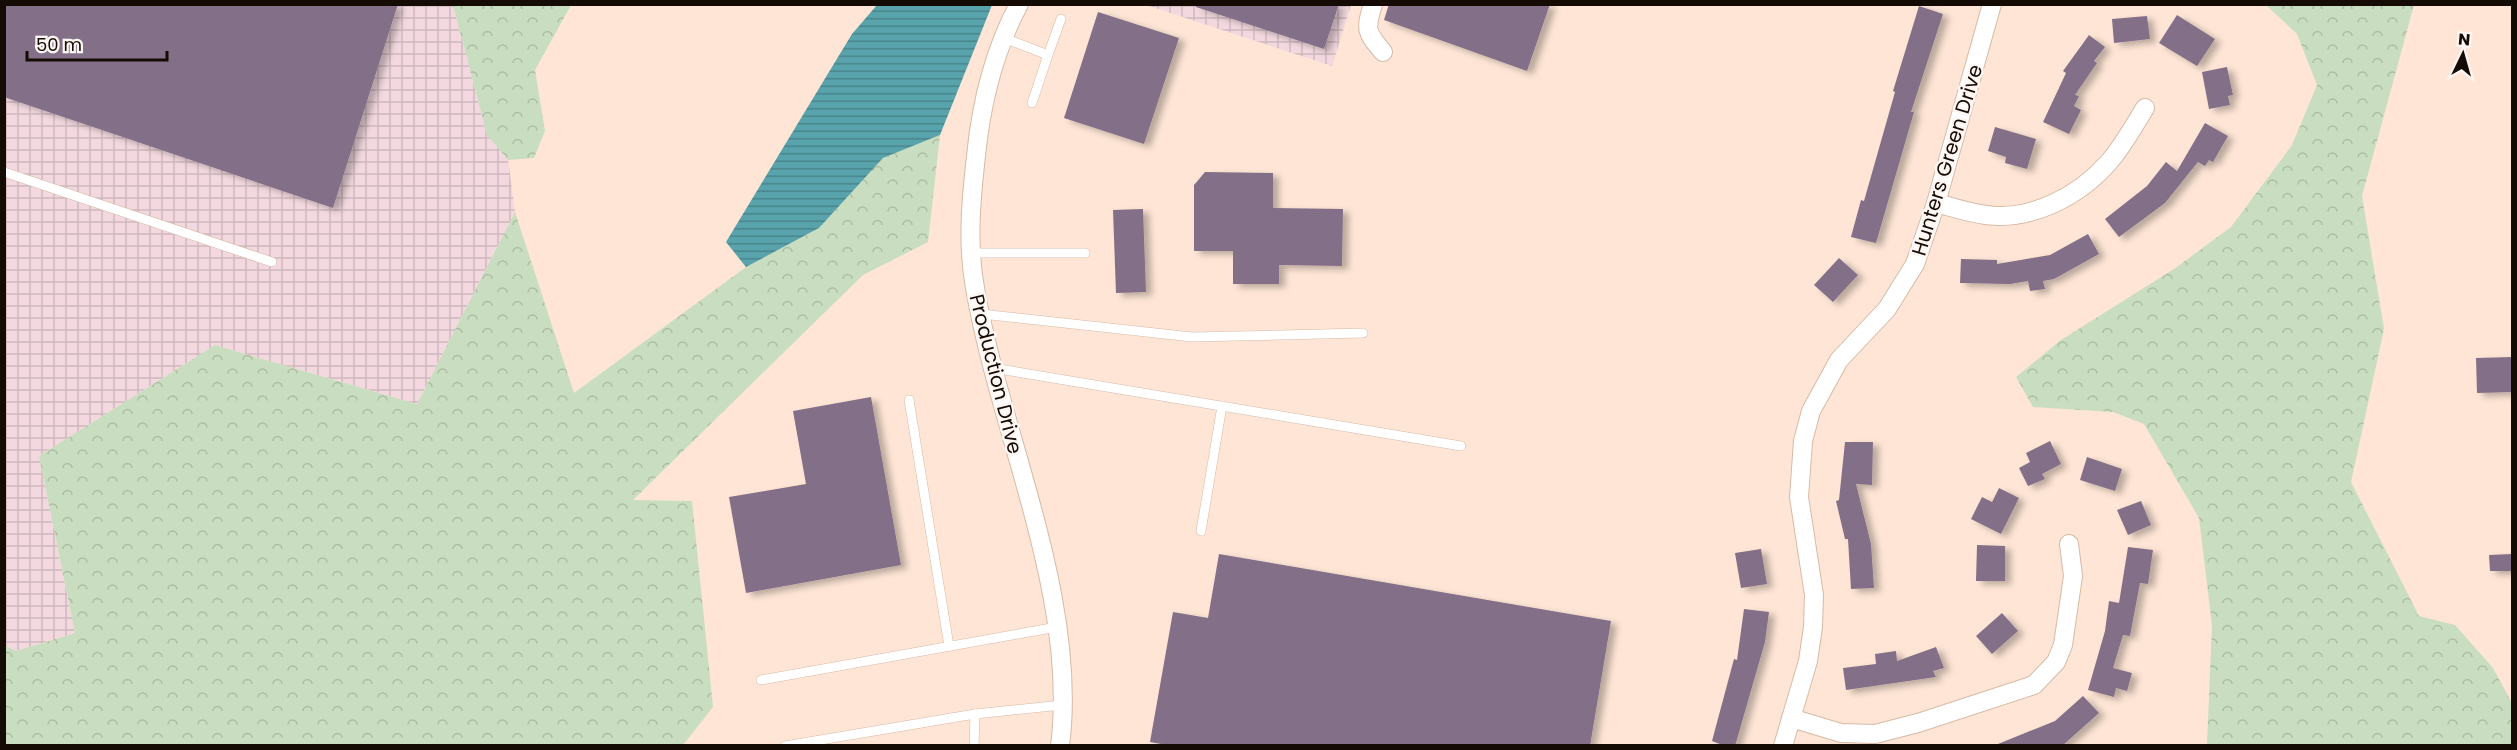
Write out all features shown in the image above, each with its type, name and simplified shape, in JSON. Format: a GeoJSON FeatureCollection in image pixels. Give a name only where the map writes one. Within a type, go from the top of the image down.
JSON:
{"type":"FeatureCollection","features":[{"type":"Feature","properties":{"kind":"street","name":"Production Drive"},"geometry":{"type":"LineString","coordinates":[[1019,4],[987,85],[979,123],[970,210],[972,253],[992,368],[1034,519],[1057,627],[1062,705],[1060,746]]}},
{"type":"Feature","properties":{"kind":"street"},"geometry":{"type":"LineString","coordinates":[[1373,4],[1367,24],[1368,34],[1383,52]]}},
{"type":"Feature","properties":{"kind":"street","name":"Hunters Green Drive"},"geometry":{"type":"LineString","coordinates":[[1783,746],[1808,661],[1813,627],[1814,595],[1799,497],[1803,441],[1811,411],[1839,360],[1887,309],[1903,287],[1915,264],[1936,203],[1992,4]]}},
{"type":"Feature","properties":{"kind":"street"},"geometry":{"type":"LineString","coordinates":[[1936,203],[1986,215],[2011,216],[2046,206],[2093,179],[2111,161],[2145,108]]}},
{"type":"Feature","properties":{"kind":"street"},"geometry":{"type":"LineString","coordinates":[[1791,718],[1841,733],[1875,734],[1918,723],[2034,685],[2056,662],[2062,645],[2073,576],[2069,544]]}},
{"type":"Feature","properties":{"kind":"lane"},"geometry":{"type":"LineString","coordinates":[[1032,103],[1061,19]]}},
{"type":"Feature","properties":{"kind":"lane"},"geometry":{"type":"LineString","coordinates":[[1004,38],[1048,55]]}},
{"type":"Feature","properties":{"kind":"lane"},"geometry":{"type":"LineString","coordinates":[[4,172],[272,262]]}},
{"type":"Feature","properties":{"kind":"lane"},"geometry":{"type":"LineString","coordinates":[[972,253],[1085,252]]}},
{"type":"Feature","properties":{"kind":"lane"},"geometry":{"type":"LineString","coordinates":[[981,314],[1192,337],[1363,333]]}},
{"type":"Feature","properties":{"kind":"lane"},"geometry":{"type":"LineString","coordinates":[[992,368],[1461,446]]}},
{"type":"Feature","properties":{"kind":"lane"},"geometry":{"type":"LineString","coordinates":[[909,400],[949,646]]}},
{"type":"Feature","properties":{"kind":"lane"},"geometry":{"type":"LineString","coordinates":[[1201,531],[1222,406]]}},
{"type":"Feature","properties":{"kind":"lane"},"geometry":{"type":"LineString","coordinates":[[761,680],[1057,627]]}},
{"type":"Feature","properties":{"kind":"lane"},"geometry":{"type":"LineString","coordinates":[[785,746],[975,714],[1062,705]]}},
{"type":"Feature","properties":{"kind":"lane"},"geometry":{"type":"LineString","coordinates":[[974,746],[975,714]]}},
{"type":"Feature","properties":{"kind":"shaded area"},"geometry":{"type":"Polygon","coordinates":[[[4,5],[453,5],[487,135],[508,160],[515,212],[417,404],[215,345],[39,456],[75,633],[16,651],[4,645],[4,5]]]}},
{"type":"Feature","properties":{"kind":"shaded area"},"geometry":{"type":"Polygon","coordinates":[[[1146,5],[1351,5],[1332,66],[1146,5]]]}},
{"type":"Feature","properties":{"kind":"green space"},"geometry":{"type":"Polygon","coordinates":[[[453,5],[571,5],[535,70],[545,131],[534,158],[508,160],[487,135],[453,5]]]}},
{"type":"Feature","properties":{"kind":"green space"},"geometry":{"type":"Polygon","coordinates":[[[2266,5],[2414,5],[2362,196],[2384,329],[2351,482],[2419,616],[2455,625],[2493,668],[2512,703],[2512,745],[2207,745],[2212,625],[2199,518],[2144,424],[2113,412],[2033,407],[2016,377],[2061,340],[2174,269],[2231,227],[2292,145],[2317,85],[2297,34],[2266,5]]]}},
{"type":"Feature","properties":{"kind":"green space"},"geometry":{"type":"Polygon","coordinates":[[[940,135],[928,242],[863,275],[633,500],[692,501],[713,707],[683,745],[5,745],[4,645],[16,651],[75,633],[39,456],[215,345],[417,404],[515,212],[574,393],[746,267],[819,228],[883,158],[940,135]]]}},
{"type":"Feature","properties":{"kind":"water"},"geometry":{"type":"Polygon","coordinates":[[[877,5],[992,5],[940,135],[883,158],[819,228],[746,267],[726,242],[852,34],[877,5]]]}},
{"type":"Feature","properties":{"kind":"building"},"geometry":{"type":"Polygon","coordinates":[[[4,4],[398,4],[333,208],[4,97],[4,4]]]}},
{"type":"Feature","properties":{"kind":"building"},"geometry":{"type":"Polygon","coordinates":[[[1196,4],[1339,4],[1324,49],[1196,7],[1196,4]]]}},
{"type":"Feature","properties":{"kind":"building"},"geometry":{"type":"Polygon","coordinates":[[[1389,4],[1550,4],[1527,71],[1384,20],[1389,4]]]}},
{"type":"Feature","properties":{"kind":"building"},"geometry":{"type":"Polygon","coordinates":[[[1919,6],[1943,14],[1911,112],[1914,112],[1876,243],[1851,237],[1861,200],[1864,201],[1895,92],[1893,91],[1919,6]]]}},
{"type":"Feature","properties":{"kind":"building"},"geometry":{"type":"Polygon","coordinates":[[[1098,12],[1179,38],[1144,144],[1064,118],[1098,12]]]}},
{"type":"Feature","properties":{"kind":"building"},"geometry":{"type":"Polygon","coordinates":[[[2177,15],[2215,39],[2197,66],[2159,43],[2177,15]]]}},
{"type":"Feature","properties":{"kind":"building"},"geometry":{"type":"Polygon","coordinates":[[[2147,16],[2150,39],[2114,43],[2112,19],[2147,16]]]}},
{"type":"Feature","properties":{"kind":"building"},"geometry":{"type":"Polygon","coordinates":[[[2089,35],[2105,47],[2094,61],[2097,63],[2075,95],[2079,96],[2074,106],[2081,110],[2069,134],[2043,122],[2066,73],[2063,71],[2089,35]]]}},
{"type":"Feature","properties":{"kind":"building"},"geometry":{"type":"Polygon","coordinates":[[[2227,67],[2233,95],[2228,96],[2230,105],[2209,109],[2202,72],[2227,67]]]}},
{"type":"Feature","properties":{"kind":"building"},"geometry":{"type":"Polygon","coordinates":[[[2205,123],[2228,136],[2213,162],[2209,160],[2205,166],[2198,162],[2165,203],[2119,237],[2105,219],[2147,186],[2166,162],[2177,171],[2205,123]]]}},
{"type":"Feature","properties":{"kind":"building"},"geometry":{"type":"Polygon","coordinates":[[[1995,127],[2036,139],[2027,169],[2005,163],[2006,157],[1988,151],[1995,127]]]}},
{"type":"Feature","properties":{"kind":"building"},"geometry":{"type":"Polygon","coordinates":[[[1205,172],[1273,173],[1273,208],[1343,209],[1342,266],[1279,265],[1279,284],[1233,284],[1233,251],[1194,251],[1194,185],[1205,172]]]}},
{"type":"Feature","properties":{"kind":"building"},"geometry":{"type":"Polygon","coordinates":[[[1143,209],[1146,292],[1116,293],[1113,210],[1143,209]]]}},
{"type":"Feature","properties":{"kind":"building"},"geometry":{"type":"Polygon","coordinates":[[[2088,234],[2099,254],[2054,279],[2043,281],[2045,289],[2030,291],[2028,281],[2010,284],[1960,283],[1961,259],[1997,260],[1997,264],[2050,255],[2088,234]]]}},
{"type":"Feature","properties":{"kind":"building"},"geometry":{"type":"Polygon","coordinates":[[[1839,258],[1858,275],[1833,302],[1814,285],[1839,258]]]}},
{"type":"Feature","properties":{"kind":"building"},"geometry":{"type":"Polygon","coordinates":[[[2512,357],[2512,392],[2477,393],[2476,358],[2512,357]]]}},
{"type":"Feature","properties":{"kind":"building"},"geometry":{"type":"Polygon","coordinates":[[[871,397],[901,565],[746,593],[729,497],[806,484],[793,411],[871,397]]]}},
{"type":"Feature","properties":{"kind":"building"},"geometry":{"type":"Polygon","coordinates":[[[2050,441],[2061,464],[2042,474],[2045,479],[2028,486],[2019,468],[2030,462],[2026,453],[2050,441]]]}},
{"type":"Feature","properties":{"kind":"building"},"geometry":{"type":"Polygon","coordinates":[[[1845,442],[1873,442],[1872,485],[1856,484],[1871,544],[1874,588],[1851,589],[1848,539],[1845,539],[1836,501],[1839,500],[1845,442]]]}},
{"type":"Feature","properties":{"kind":"building"},"geometry":{"type":"Polygon","coordinates":[[[2087,457],[2122,469],[2115,491],[2080,480],[2087,457]]]}},
{"type":"Feature","properties":{"kind":"building"},"geometry":{"type":"Polygon","coordinates":[[[1999,488],[2019,498],[2001,534],[1971,519],[1982,497],[1992,502],[1999,488]]]}},
{"type":"Feature","properties":{"kind":"building"},"geometry":{"type":"Polygon","coordinates":[[[2141,501],[2151,525],[2128,535],[2117,510],[2141,501]]]}},
{"type":"Feature","properties":{"kind":"building"},"geometry":{"type":"Polygon","coordinates":[[[1977,545],[2005,546],[2005,581],[1976,581],[1977,545]]]}},
{"type":"Feature","properties":{"kind":"building"},"geometry":{"type":"Polygon","coordinates":[[[2128,547],[2153,550],[2148,584],[2140,583],[2130,636],[2123,635],[2113,668],[2132,673],[2127,691],[2116,688],[2114,697],[2088,690],[2105,631],[2109,601],[2119,603],[2128,547]]]}},
{"type":"Feature","properties":{"kind":"building"},"geometry":{"type":"Polygon","coordinates":[[[1761,549],[1767,584],[1741,588],[1735,553],[1761,549]]]}},
{"type":"Feature","properties":{"kind":"building"},"geometry":{"type":"Polygon","coordinates":[[[1219,554],[1611,621],[1590,746],[1173,746],[1150,742],[1173,612],[1208,618],[1219,554]]]}},
{"type":"Feature","properties":{"kind":"building"},"geometry":{"type":"Polygon","coordinates":[[[2512,554],[2512,571],[2490,571],[2489,555],[2512,554]]]}},
{"type":"Feature","properties":{"kind":"building"},"geometry":{"type":"Polygon","coordinates":[[[1744,609],[1769,612],[1765,642],[1735,746],[1725,746],[1712,741],[1734,659],[1737,660],[1744,609]]]}},
{"type":"Feature","properties":{"kind":"building"},"geometry":{"type":"Polygon","coordinates":[[[2002,613],[2018,631],[1992,654],[1976,636],[2002,613]]]}},
{"type":"Feature","properties":{"kind":"building"},"geometry":{"type":"Polygon","coordinates":[[[1936,647],[1944,668],[1933,671],[1936,677],[1846,690],[1843,668],[1876,664],[1875,654],[1896,651],[1897,661],[1936,647]]]}},
{"type":"Feature","properties":{"kind":"building"},"geometry":{"type":"Polygon","coordinates":[[[2083,696],[2099,713],[2062,746],[1993,746],[2055,721],[2083,696]]]}}]}
